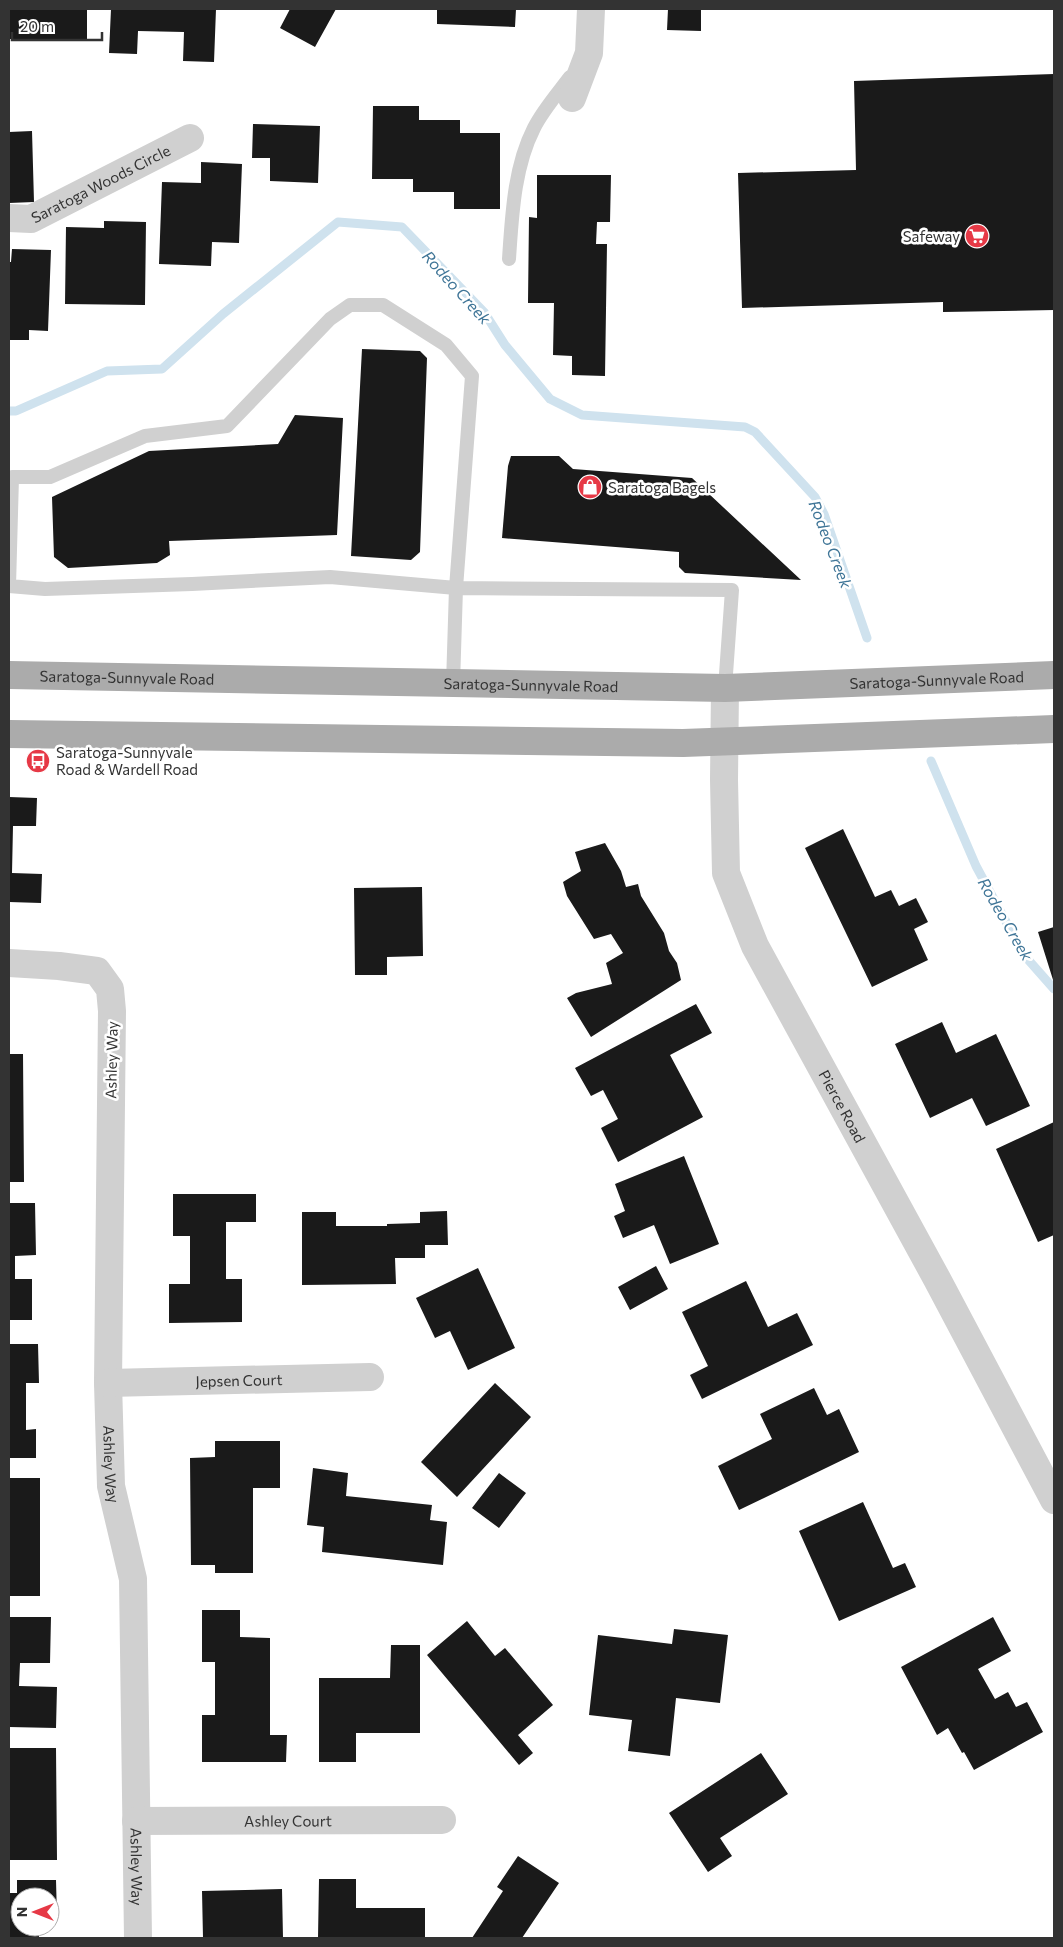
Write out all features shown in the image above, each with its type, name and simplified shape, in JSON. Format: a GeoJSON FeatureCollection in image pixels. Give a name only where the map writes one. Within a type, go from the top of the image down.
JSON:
{"type":"FeatureCollection","features":[{"type":"Feature","properties":{"kind":"main road","name":"Saratoga-Sunnyvale Road"},"geometry":{"type":"LineString","coordinates":[[9,676],[725,688],[1054,675]]}},
{"type":"Feature","properties":{"kind":"main road"},"geometry":{"type":"LineString","coordinates":[[9,734],[724,742],[1054,729]]}},
{"type":"Feature","properties":{"kind":"street"},"geometry":{"type":"LineString","coordinates":[[572,98],[588,53],[591,9]]}},
{"type":"Feature","properties":{"kind":"street","name":"Saratoga Woods Circle"},"geometry":{"type":"LineString","coordinates":[[9,218],[31,219],[190,138]]}},
{"type":"Feature","properties":{"kind":"street","name":"Pierce Road"},"geometry":{"type":"LineString","coordinates":[[725,688],[726,873],[755,946],[937,1279],[1054,1500]]}},
{"type":"Feature","properties":{"kind":"street","name":"Ashley Way"},"geometry":{"type":"LineString","coordinates":[[9,963],[60,966],[97,971],[110,989],[112,1011],[108,1383],[111,1486],[133,1579],[138,1938]]}},
{"type":"Feature","properties":{"kind":"street","name":"Jepsen Court"},"geometry":{"type":"LineString","coordinates":[[108,1383],[370,1377]]}},
{"type":"Feature","properties":{"kind":"street","name":"Ashley Court"},"geometry":{"type":"LineString","coordinates":[[136,1821],[442,1820]]}},
{"type":"Feature","properties":{"kind":"lane"},"geometry":{"type":"LineString","coordinates":[[509,259],[512,215],[521,161],[534,127],[588,53]]}},
{"type":"Feature","properties":{"kind":"lane"},"geometry":{"type":"LineString","coordinates":[[453,684],[456,588],[472,376],[446,345],[383,305],[350,305],[330,319],[227,426],[145,436],[50,477],[12,477],[9,586],[55,589],[330,577],[456,588],[732,590],[725,688]]}},
{"type":"Feature","properties":{"kind":"building"},"geometry":{"type":"Polygon","coordinates":[[[9,9],[87,9],[87,41],[9,39],[9,9]]]}},
{"type":"Feature","properties":{"kind":"building"},"geometry":{"type":"Polygon","coordinates":[[[111,9],[216,9],[214,62],[183,61],[184,32],[138,31],[137,54],[109,53],[111,9]]]}},
{"type":"Feature","properties":{"kind":"building"},"geometry":{"type":"Polygon","coordinates":[[[290,9],[336,9],[315,47],[280,28],[290,9]]]}},
{"type":"Feature","properties":{"kind":"building"},"geometry":{"type":"Polygon","coordinates":[[[437,9],[516,9],[515,27],[437,24],[437,9]]]}},
{"type":"Feature","properties":{"kind":"building"},"geometry":{"type":"Polygon","coordinates":[[[668,9],[701,9],[701,31],[667,30],[668,9]]]}},
{"type":"Feature","properties":{"kind":"building","name":"Safeway"},"geometry":{"type":"Polygon","coordinates":[[[1054,74],[1054,310],[943,312],[943,302],[742,308],[738,173],[856,170],[854,81],[1054,74]]]}},
{"type":"Feature","properties":{"kind":"building"},"geometry":{"type":"Polygon","coordinates":[[[373,106],[419,106],[419,120],[460,120],[460,133],[500,133],[500,209],[454,209],[454,192],[413,192],[413,179],[372,179],[373,106]]]}},
{"type":"Feature","properties":{"kind":"building"},"geometry":{"type":"Polygon","coordinates":[[[253,124],[320,126],[318,183],[270,181],[270,158],[252,158],[253,124]]]}},
{"type":"Feature","properties":{"kind":"building"},"geometry":{"type":"Polygon","coordinates":[[[32,131],[34,202],[9,203],[9,132],[32,131]]]}},
{"type":"Feature","properties":{"kind":"building"},"geometry":{"type":"Polygon","coordinates":[[[201,162],[242,164],[239,243],[212,242],[211,266],[159,264],[162,182],[201,183],[201,162]]]}},
{"type":"Feature","properties":{"kind":"building"},"geometry":{"type":"Polygon","coordinates":[[[537,175],[611,175],[610,222],[597,222],[596,244],[607,244],[605,376],[572,375],[572,356],[553,355],[554,303],[528,303],[529,217],[537,218],[537,175]]]}},
{"type":"Feature","properties":{"kind":"building"},"geometry":{"type":"Polygon","coordinates":[[[104,221],[146,222],[145,305],[65,304],[66,227],[104,228],[104,221]]]}},
{"type":"Feature","properties":{"kind":"building"},"geometry":{"type":"Polygon","coordinates":[[[12,249],[51,250],[48,331],[29,330],[29,340],[9,340],[9,262],[11,262],[12,249]]]}},
{"type":"Feature","properties":{"kind":"building"},"geometry":{"type":"Polygon","coordinates":[[[362,349],[420,351],[427,358],[420,552],[411,560],[351,556],[362,349]]]}},
{"type":"Feature","properties":{"kind":"building"},"geometry":{"type":"Polygon","coordinates":[[[295,415],[343,418],[337,535],[169,541],[170,555],[157,563],[68,568],[54,557],[52,497],[149,451],[278,444],[295,415]]]}},
{"type":"Feature","properties":{"kind":"building"},"geometry":{"type":"Polygon","coordinates":[[[511,456],[559,456],[573,469],[692,478],[801,580],[685,573],[679,567],[679,552],[502,538],[508,466],[511,456]]]}},
{"type":"Feature","properties":{"kind":"building"},"geometry":{"type":"Polygon","coordinates":[[[9,797],[37,798],[36,826],[13,826],[12,873],[42,874],[41,903],[9,902],[9,797]]]}},
{"type":"Feature","properties":{"kind":"building"},"geometry":{"type":"Polygon","coordinates":[[[843,829],[875,897],[891,890],[899,906],[916,898],[928,922],[914,929],[928,960],[872,987],[805,848],[843,829]]]}},
{"type":"Feature","properties":{"kind":"building"},"geometry":{"type":"Polygon","coordinates":[[[605,843],[621,871],[626,887],[638,884],[641,896],[664,933],[669,951],[677,963],[681,980],[591,1037],[567,998],[576,993],[612,984],[606,963],[623,953],[611,934],[594,939],[567,896],[563,882],[581,871],[575,852],[605,843]]]}},
{"type":"Feature","properties":{"kind":"building"},"geometry":{"type":"Polygon","coordinates":[[[422,887],[423,956],[387,957],[387,975],[355,975],[354,888],[422,887]]]}},
{"type":"Feature","properties":{"kind":"building"},"geometry":{"type":"Polygon","coordinates":[[[1054,927],[1054,983],[1038,932],[1054,927]]]}},
{"type":"Feature","properties":{"kind":"building"},"geometry":{"type":"Polygon","coordinates":[[[696,1004],[712,1033],[670,1055],[703,1117],[618,1162],[601,1128],[618,1119],[603,1090],[591,1096],[575,1068],[696,1004]]]}},
{"type":"Feature","properties":{"kind":"building"},"geometry":{"type":"Polygon","coordinates":[[[942,1022],[956,1053],[996,1034],[1030,1106],[986,1126],[972,1098],[930,1118],[895,1044],[942,1022]]]}},
{"type":"Feature","properties":{"kind":"building"},"geometry":{"type":"Polygon","coordinates":[[[9,1054],[23,1054],[24,1182],[9,1182],[9,1054]]]}},
{"type":"Feature","properties":{"kind":"building"},"geometry":{"type":"Polygon","coordinates":[[[1054,1122],[1054,1235],[1038,1242],[996,1149],[1054,1122]]]}},
{"type":"Feature","properties":{"kind":"building"},"geometry":{"type":"Polygon","coordinates":[[[684,1156],[719,1244],[670,1264],[654,1225],[623,1238],[614,1216],[625,1211],[615,1184],[684,1156]]]}},
{"type":"Feature","properties":{"kind":"building"},"geometry":{"type":"Polygon","coordinates":[[[173,1194],[256,1194],[256,1222],[226,1222],[226,1279],[242,1279],[242,1322],[169,1323],[169,1284],[190,1284],[190,1236],[173,1236],[173,1194]]]}},
{"type":"Feature","properties":{"kind":"building"},"geometry":{"type":"Polygon","coordinates":[[[9,1203],[35,1203],[36,1255],[15,1256],[15,1279],[32,1279],[32,1320],[9,1320],[9,1203]]]}},
{"type":"Feature","properties":{"kind":"building"},"geometry":{"type":"Polygon","coordinates":[[[447,1211],[448,1245],[425,1245],[425,1258],[395,1258],[396,1284],[302,1285],[302,1212],[336,1212],[336,1226],[387,1226],[387,1224],[420,1223],[420,1212],[447,1211]]]}},
{"type":"Feature","properties":{"kind":"building"},"geometry":{"type":"Polygon","coordinates":[[[656,1266],[668,1289],[630,1310],[618,1287],[656,1266]]]}},
{"type":"Feature","properties":{"kind":"building"},"geometry":{"type":"Polygon","coordinates":[[[478,1268],[515,1348],[468,1370],[450,1331],[435,1338],[416,1298],[478,1268]]]}},
{"type":"Feature","properties":{"kind":"building"},"geometry":{"type":"Polygon","coordinates":[[[746,1281],[768,1327],[797,1313],[813,1345],[702,1399],[690,1375],[708,1366],[682,1312],[746,1281]]]}},
{"type":"Feature","properties":{"kind":"building"},"geometry":{"type":"Polygon","coordinates":[[[9,1344],[38,1344],[39,1383],[26,1383],[26,1430],[36,1429],[36,1458],[9,1458],[9,1344]]]}},
{"type":"Feature","properties":{"kind":"building"},"geometry":{"type":"Polygon","coordinates":[[[495,1383],[531,1417],[457,1497],[421,1462],[495,1383]]]}},
{"type":"Feature","properties":{"kind":"building"},"geometry":{"type":"Polygon","coordinates":[[[814,1388],[827,1415],[839,1409],[859,1452],[739,1510],[718,1466],[772,1439],[760,1414],[814,1388]]]}},
{"type":"Feature","properties":{"kind":"building"},"geometry":{"type":"Polygon","coordinates":[[[215,1441],[280,1441],[280,1488],[253,1488],[253,1573],[215,1573],[215,1565],[191,1565],[190,1458],[215,1457],[215,1441]]]}},
{"type":"Feature","properties":{"kind":"building"},"geometry":{"type":"Polygon","coordinates":[[[313,1468],[348,1473],[346,1496],[432,1505],[430,1520],[447,1522],[443,1565],[322,1552],[324,1527],[307,1525],[313,1468]]]}},
{"type":"Feature","properties":{"kind":"building"},"geometry":{"type":"Polygon","coordinates":[[[499,1473],[526,1493],[499,1528],[472,1508],[499,1473]]]}},
{"type":"Feature","properties":{"kind":"building"},"geometry":{"type":"Polygon","coordinates":[[[9,1478],[40,1478],[40,1596],[9,1596],[9,1478]]]}},
{"type":"Feature","properties":{"kind":"building"},"geometry":{"type":"Polygon","coordinates":[[[863,1502],[893,1568],[905,1563],[916,1587],[839,1621],[799,1531],[863,1502]]]}},
{"type":"Feature","properties":{"kind":"building"},"geometry":{"type":"Polygon","coordinates":[[[202,1610],[240,1610],[240,1637],[270,1638],[270,1735],[287,1735],[286,1762],[202,1762],[202,1715],[215,1715],[215,1662],[202,1662],[202,1610]]]}},
{"type":"Feature","properties":{"kind":"building"},"geometry":{"type":"Polygon","coordinates":[[[9,1617],[51,1617],[50,1663],[20,1663],[19,1686],[57,1687],[56,1728],[9,1727],[9,1617]]]}},
{"type":"Feature","properties":{"kind":"building"},"geometry":{"type":"Polygon","coordinates":[[[993,1617],[1011,1651],[978,1669],[995,1699],[1008,1692],[1016,1707],[1027,1702],[1043,1732],[974,1770],[948,1728],[937,1735],[901,1667],[993,1617]]]}},
{"type":"Feature","properties":{"kind":"building"},"geometry":{"type":"Polygon","coordinates":[[[467,1621],[495,1656],[505,1648],[553,1705],[518,1735],[533,1753],[519,1765],[427,1655],[467,1621]]]}},
{"type":"Feature","properties":{"kind":"building"},"geometry":{"type":"Polygon","coordinates":[[[674,1629],[728,1635],[720,1703],[676,1698],[670,1756],[628,1751],[632,1720],[589,1715],[598,1635],[672,1644],[674,1629]]]}},
{"type":"Feature","properties":{"kind":"building"},"geometry":{"type":"Polygon","coordinates":[[[391,1645],[420,1645],[420,1733],[356,1733],[356,1762],[319,1762],[319,1678],[390,1678],[391,1645]]]}},
{"type":"Feature","properties":{"kind":"building"},"geometry":{"type":"Polygon","coordinates":[[[9,1748],[56,1748],[57,1860],[9,1860],[9,1748]]]}},
{"type":"Feature","properties":{"kind":"building"},"geometry":{"type":"Polygon","coordinates":[[[761,1753],[788,1794],[720,1838],[732,1856],[708,1872],[669,1813],[761,1753]]]}},
{"type":"Feature","properties":{"kind":"building"},"geometry":{"type":"Polygon","coordinates":[[[518,1856],[559,1883],[522,1938],[472,1938],[503,1891],[497,1887],[518,1856]]]}},
{"type":"Feature","properties":{"kind":"building"},"geometry":{"type":"Polygon","coordinates":[[[319,1879],[356,1879],[356,1908],[425,1908],[425,1938],[318,1938],[319,1879]]]}},
{"type":"Feature","properties":{"kind":"building"},"geometry":{"type":"Polygon","coordinates":[[[17,1880],[56,1880],[56,1887],[17,1887],[17,1880]]]}},
{"type":"Feature","properties":{"kind":"building"},"geometry":{"type":"Polygon","coordinates":[[[282,1889],[283,1938],[203,1938],[202,1891],[282,1889]]]}},
{"type":"Feature","properties":{"kind":"building"},"geometry":{"type":"Polygon","coordinates":[[[9,1893],[10,1937],[39,1938],[9,1938],[9,1893]]]}},
{"type":"Feature","properties":{"kind":"waterway","name":"Rodeo Creek"},"geometry":{"type":"LineString","coordinates":[[9,411],[16,411],[107,371],[162,369],[223,314],[338,222],[402,227],[484,312],[505,345],[550,399],[582,415],[745,427],[755,432],[815,497],[824,514],[867,638]]}},
{"type":"Feature","properties":{"kind":"waterway","name":"Rodeo Creek"},"geometry":{"type":"LineString","coordinates":[[931,761],[976,866],[1024,955],[1054,989]]}},
{"type":"Feature","properties":{"kind":"place","name":"Safeway"},"geometry":{"type":"Point","coordinates":[977,236]}},
{"type":"Feature","properties":{"kind":"place","name":"Saratoga Bagels"},"geometry":{"type":"Point","coordinates":[590,487]}},
{"type":"Feature","properties":{"kind":"place","name":"Saratoga-Sunnyvale Road & Wardell Road"},"geometry":{"type":"Point","coordinates":[38,761]}}]}
